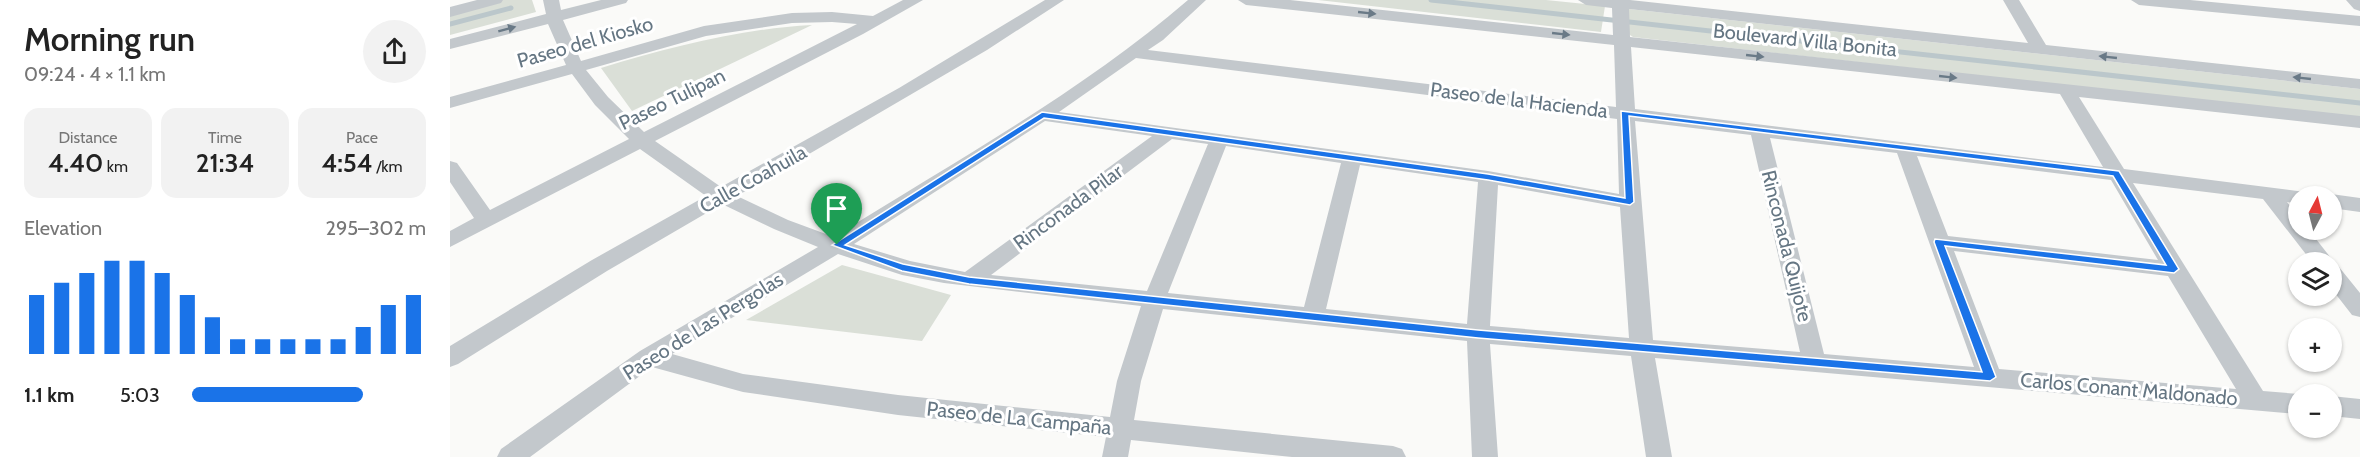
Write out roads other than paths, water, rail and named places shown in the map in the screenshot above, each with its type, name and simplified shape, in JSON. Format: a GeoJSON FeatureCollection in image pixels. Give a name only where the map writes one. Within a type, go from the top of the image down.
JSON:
{"type":"FeatureCollection","features":[{"type":"Feature","properties":{"kind":"street"},"geometry":{"type":"LineString","coordinates":[[450,12],[495,0]]}},
{"type":"Feature","properties":{"kind":"street"},"geometry":{"type":"LineString","coordinates":[[450,44],[553,9],[620,0]]}},
{"type":"Feature","properties":{"kind":"street","name":"Paseo Tulipan"},"geometry":{"type":"LineString","coordinates":[[450,240],[639,140],[915,0]]}},
{"type":"Feature","properties":{"kind":"street","name":"Calle Coahuila"},"geometry":{"type":"LineString","coordinates":[[450,358],[626,249],[903,93],[1056,0]]}},
{"type":"Feature","properties":{"kind":"street","name":"Paseo de Las Pergolas"},"geometry":{"type":"LineString","coordinates":[[510,457],[648,357],[837,245],[1042,115],[1157,36],[1198,0]]}},
{"type":"Feature","properties":{"kind":"street","name":"Boulevard Villa Bonita"},"geometry":{"type":"LineString","coordinates":[[1246,0],[1621,39],[2360,122]]}},
{"type":"Feature","properties":{"kind":"street","name":"Boulevard Villa Bonita"},"geometry":{"type":"LineString","coordinates":[[1586,0],[2360,84]]}},
{"type":"Feature","properties":{"kind":"street"},"geometry":{"type":"LineString","coordinates":[[1738,0],[1742,18]]}},
{"type":"Feature","properties":{"kind":"street"},"geometry":{"type":"LineString","coordinates":[[2011,0],[2041,50]]}},
{"type":"Feature","properties":{"kind":"street"},"geometry":{"type":"LineString","coordinates":[[2139,0],[2243,5],[2360,21]]}},
{"type":"Feature","properties":{"kind":"street"},"geometry":{"type":"LineString","coordinates":[[2354,0],[2360,6]]}},
{"type":"Feature","properties":{"kind":"street"},"geometry":{"type":"LineString","coordinates":[[1620,4],[1624,113],[1642,348],[1659,457]]}},
{"type":"Feature","properties":{"kind":"street","name":"Carlos Conant Maldonado"},"geometry":{"type":"LineString","coordinates":[[553,9],[574,67],[598,98],[639,140],[720,197],[770,222],[902,268],[969,280],[1478,334],[2288,403]]}},
{"type":"Feature","properties":{"kind":"street","name":"Paseo del Kiosko"},"geometry":{"type":"LineString","coordinates":[[450,103],[669,40],[744,24],[792,18],[832,17],[876,21]]}},
{"type":"Feature","properties":{"kind":"street","name":"Paseo de la Hacienda"},"geometry":{"type":"LineString","coordinates":[[1133,53],[2288,196]]}},
{"type":"Feature","properties":{"kind":"street"},"geometry":{"type":"LineString","coordinates":[[2066,90],[2254,400]]}},
{"type":"Feature","properties":{"kind":"street"},"geometry":{"type":"LineString","coordinates":[[1042,115],[1488,177],[1630,202]]}},
{"type":"Feature","properties":{"kind":"street","name":"Rinconada Quijote"},"geometry":{"type":"LineString","coordinates":[[1759,130],[1814,362]]}},
{"type":"Feature","properties":{"kind":"street","name":"Rinconada Pilar"},"geometry":{"type":"LineString","coordinates":[[969,280],[1168,134]]}},
{"type":"Feature","properties":{"kind":"street"},"geometry":{"type":"LineString","coordinates":[[1115,457],[1129,381],[1154,301],[1219,140]]}},
{"type":"Feature","properties":{"kind":"street"},"geometry":{"type":"LineString","coordinates":[[1904,147],[1990,377]]}},
{"type":"Feature","properties":{"kind":"street"},"geometry":{"type":"LineString","coordinates":[[1313,315],[1352,158]]}},
{"type":"Feature","properties":{"kind":"street"},"geometry":{"type":"LineString","coordinates":[[450,167],[486,220]]}},
{"type":"Feature","properties":{"kind":"street"},"geometry":{"type":"LineString","coordinates":[[1485,457],[1478,334],[1488,177]]}},
{"type":"Feature","properties":{"kind":"street"},"geometry":{"type":"LineString","coordinates":[[2269,193],[2315,252]]}},
{"type":"Feature","properties":{"kind":"street"},"geometry":{"type":"LineString","coordinates":[[2342,203],[2360,205]]}},
{"type":"Feature","properties":{"kind":"street"},"geometry":{"type":"LineString","coordinates":[[1939,242],[2174,269]]}},
{"type":"Feature","properties":{"kind":"street"},"geometry":{"type":"LineString","coordinates":[[2342,286],[2360,309]]}},
{"type":"Feature","properties":{"kind":"street","name":"Paseo de La Campaña"},"geometry":{"type":"LineString","coordinates":[[648,357],[743,383],[898,405],[1393,457]]}},
{"type":"Feature","properties":{"kind":"street"},"geometry":{"type":"LineString","coordinates":[[2342,407],[2360,409]]}},
{"type":"Feature","properties":{"kind":"waterway"},"geometry":{"type":"LineString","coordinates":[[1431,0],[2360,103]]}},
{"type":"Feature","properties":{"kind":"waterway"},"geometry":{"type":"LineString","coordinates":[[450,24],[511,8]]}}]}
